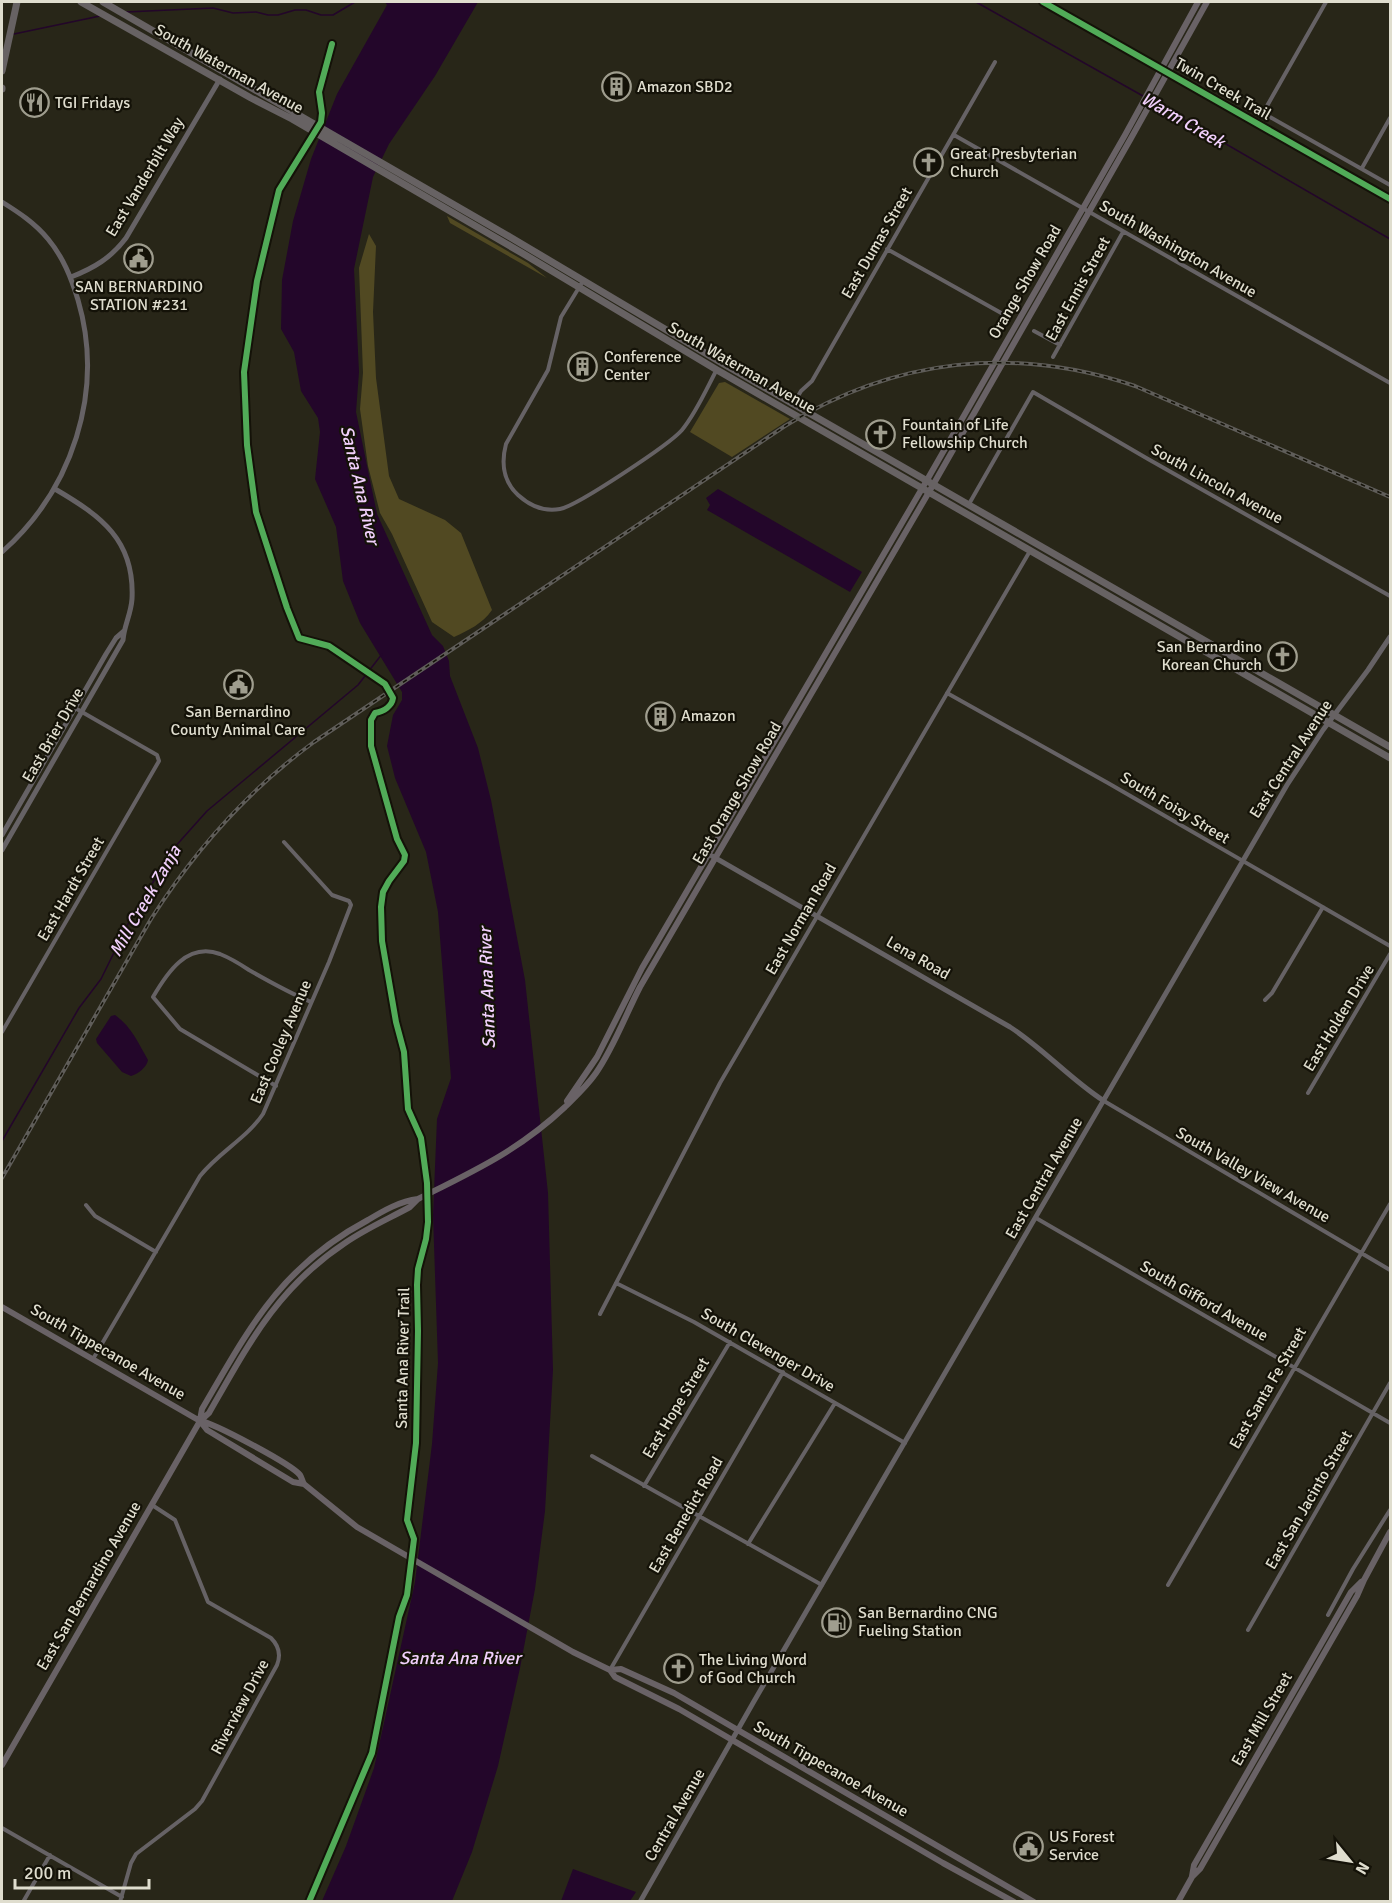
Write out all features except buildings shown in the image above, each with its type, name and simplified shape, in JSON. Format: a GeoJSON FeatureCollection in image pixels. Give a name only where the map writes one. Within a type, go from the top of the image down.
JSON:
{"type":"FeatureCollection","features":[{"type":"Feature","properties":{"kind":"main road"},"geometry":{"type":"LineString","coordinates":[[2,71],[17,2]]}},
{"type":"Feature","properties":{"kind":"main road","name":"South Waterman Avenue"},"geometry":{"type":"LineString","coordinates":[[81,2],[219,80],[315,129]]}},
{"type":"Feature","properties":{"kind":"main road","name":"South Waterman Avenue"},"geometry":{"type":"LineString","coordinates":[[102,2],[581,284],[794,403],[1390,747]]}},
{"type":"Feature","properties":{"kind":"main road"},"geometry":{"type":"LineString","coordinates":[[1149,99],[1166,60],[1198,2]]}},
{"type":"Feature","properties":{"kind":"main road"},"geometry":{"type":"LineString","coordinates":[[1149,99],[1172,65],[1207,2]]}},
{"type":"Feature","properties":{"kind":"main road","name":"Orange Show Road"},"geometry":{"type":"LineString","coordinates":[[930,482],[1149,99]]}},
{"type":"Feature","properties":{"kind":"main road","name":"South Waterman Avenue"},"geometry":{"type":"LineString","coordinates":[[581,284],[717,370],[1390,758]]}},
{"type":"Feature","properties":{"kind":"main road","name":"East Orange Show Road"},"geometry":{"type":"LineString","coordinates":[[560,1111],[597,1058],[636,978],[847,616],[930,482]]}},
{"type":"Feature","properties":{"kind":"main road","name":"East Orange Show Road"},"geometry":{"type":"LineString","coordinates":[[418,1199],[510,1152],[534,1135],[586,1087],[596,1074],[640,987],[854,621],[925,490]]}},
{"type":"Feature","properties":{"kind":"main road"},"geometry":{"type":"LineString","coordinates":[[847,616],[854,621]]}},
{"type":"Feature","properties":{"kind":"main road"},"geometry":{"type":"LineString","coordinates":[[676,909],[683,913]]}},
{"type":"Feature","properties":{"kind":"main road"},"geometry":{"type":"LineString","coordinates":[[617,1017],[624,1019]]}},
{"type":"Feature","properties":{"kind":"main road"},"geometry":{"type":"LineString","coordinates":[[200,1421],[202,1409],[244,1336],[282,1286],[310,1259],[349,1231],[407,1200],[418,1199]]}},
{"type":"Feature","properties":{"kind":"main road"},"geometry":{"type":"LineString","coordinates":[[200,1421],[209,1413],[254,1335],[277,1303],[315,1265],[353,1237],[410,1208],[418,1199]]}},
{"type":"Feature","properties":{"kind":"main road"},"geometry":{"type":"LineString","coordinates":[[349,1231],[353,1237]]}},
{"type":"Feature","properties":{"kind":"main road","name":"South Tippecanoe Avenue"},"geometry":{"type":"LineString","coordinates":[[2,1307],[200,1421],[207,1430],[293,1482],[304,1484],[357,1527],[573,1652],[610,1670],[615,1677],[679,1708],[732,1741],[1014,1902]]}},
{"type":"Feature","properties":{"kind":"main road","name":"East San Bernardino Avenue"},"geometry":{"type":"LineString","coordinates":[[2,1765],[200,1421]]}},
{"type":"Feature","properties":{"kind":"main road","name":"East Mill Street"},"geometry":{"type":"LineString","coordinates":[[1178,1902],[1249,1785],[1357,1596],[1390,1532]]}},
{"type":"Feature","properties":{"kind":"main road","name":"South Tippecanoe Avenue"},"geometry":{"type":"LineString","coordinates":[[610,1670],[621,1669],[652,1682],[1034,1902]]}},
{"type":"Feature","properties":{"kind":"main road"},"geometry":{"type":"LineString","coordinates":[[943,1863],[949,1853]]}},
{"type":"Feature","properties":{"kind":"street"},"geometry":{"type":"LineString","coordinates":[[1326,2],[1263,113],[1390,185]]}},
{"type":"Feature","properties":{"kind":"street","name":"East Dumas Street"},"geometry":{"type":"LineString","coordinates":[[794,403],[801,391],[812,381],[995,62]]}},
{"type":"Feature","properties":{"kind":"street","name":"East Vanderbilt Way"},"geometry":{"type":"LineString","coordinates":[[71,277],[104,261],[126,238],[224,72]]}},
{"type":"Feature","properties":{"kind":"street"},"geometry":{"type":"LineString","coordinates":[[1362,168],[1390,118]]}},
{"type":"Feature","properties":{"kind":"street","name":"South Washington Avenue"},"geometry":{"type":"LineString","coordinates":[[954,135],[1390,383]]}},
{"type":"Feature","properties":{"kind":"street"},"geometry":{"type":"LineString","coordinates":[[2,202],[20,213],[47,238],[71,277],[84,326],[87,381],[80,426],[55,489],[30,524],[2,552]]}},
{"type":"Feature","properties":{"kind":"street","name":"East Ennis Street"},"geometry":{"type":"LineString","coordinates":[[1053,357],[1124,232]]}},
{"type":"Feature","properties":{"kind":"street"},"geometry":{"type":"LineString","coordinates":[[887,249],[1003,314]]}},
{"type":"Feature","properties":{"kind":"street"},"geometry":{"type":"LineString","coordinates":[[581,284],[558,326],[548,370],[510,436],[504,454],[504,473],[515,493],[531,505],[544,509],[558,509],[578,502],[673,439],[686,425],[722,363]]}},
{"type":"Feature","properties":{"kind":"street"},"geometry":{"type":"LineString","coordinates":[[1034,331],[1059,345]]}},
{"type":"Feature","properties":{"kind":"street","name":"South Lincoln Avenue"},"geometry":{"type":"LineString","coordinates":[[969,504],[1033,392],[1390,596]]}},
{"type":"Feature","properties":{"kind":"street","name":"East Brier Drive"},"geometry":{"type":"LineString","coordinates":[[2,850],[123,640],[130,613],[132,585],[128,565],[119,542],[97,516],[55,489]]}},
{"type":"Feature","properties":{"kind":"street","name":"East Norman Road"},"geometry":{"type":"LineString","coordinates":[[600,1314],[720,1083],[1035,542]]}},
{"type":"Feature","properties":{"kind":"street","name":"East Brier Drive"},"geometry":{"type":"LineString","coordinates":[[2,835],[116,638],[124,631]]}},
{"type":"Feature","properties":{"kind":"street","name":"East Central Avenue"},"geometry":{"type":"LineString","coordinates":[[732,1741],[1298,768],[1328,722],[1390,637]]}},
{"type":"Feature","properties":{"kind":"street","name":"South Foisy Street"},"geometry":{"type":"LineString","coordinates":[[947,693],[1390,946]]}},
{"type":"Feature","properties":{"kind":"street"},"geometry":{"type":"LineString","coordinates":[[75,708],[82,712]]}},
{"type":"Feature","properties":{"kind":"street","name":"East Hardt Street"},"geometry":{"type":"LineString","coordinates":[[2,1032],[159,762],[159,758],[82,712]]}},
{"type":"Feature","properties":{"kind":"street","name":"East Cooley Avenue"},"geometry":{"type":"LineString","coordinates":[[93,1359],[200,1176],[214,1161],[241,1140],[255,1125],[268,1104],[351,905],[349,901],[332,895],[284,842]]}},
{"type":"Feature","properties":{"kind":"street","name":"Lena Road"},"geometry":{"type":"LineString","coordinates":[[708,854],[1010,1027],[1044,1053],[1079,1085],[1104,1101]]}},
{"type":"Feature","properties":{"kind":"street"},"geometry":{"type":"LineString","coordinates":[[1265,1000],[1272,993],[1323,907]]}},
{"type":"Feature","properties":{"kind":"street"},"geometry":{"type":"LineString","coordinates":[[276,1086],[176,1027],[153,997],[170,970],[180,960],[197,952],[213,952],[226,956],[286,991],[311,1002]]}},
{"type":"Feature","properties":{"kind":"street","name":"East Holden Drive"},"geometry":{"type":"LineString","coordinates":[[1308,1093],[1390,954]]}},
{"type":"Feature","properties":{"kind":"street","name":"South Valley View Avenue"},"geometry":{"type":"LineString","coordinates":[[1104,1101],[1390,1270]]}},
{"type":"Feature","properties":{"kind":"street","name":"East Santa Fe Street"},"geometry":{"type":"LineString","coordinates":[[1168,1585],[1390,1204]]}},
{"type":"Feature","properties":{"kind":"street"},"geometry":{"type":"LineString","coordinates":[[86,1205],[95,1216],[156,1252]]}},
{"type":"Feature","properties":{"kind":"street","name":"South Gifford Avenue"},"geometry":{"type":"LineString","coordinates":[[1036,1218],[1390,1423]]}},
{"type":"Feature","properties":{"kind":"street","name":"South Clevenger Drive"},"geometry":{"type":"LineString","coordinates":[[616,1283],[730,1342],[905,1443]]}},
{"type":"Feature","properties":{"kind":"street","name":"East Hope Street"},"geometry":{"type":"LineString","coordinates":[[644,1486],[730,1342]]}},
{"type":"Feature","properties":{"kind":"street","name":"East Benedict Road"},"geometry":{"type":"LineString","coordinates":[[610,1670],[783,1372]]}},
{"type":"Feature","properties":{"kind":"street","name":"East San Jacinto Street"},"geometry":{"type":"LineString","coordinates":[[1248,1630],[1390,1383]]}},
{"type":"Feature","properties":{"kind":"street"},"geometry":{"type":"LineString","coordinates":[[748,1544],[835,1402]]}},
{"type":"Feature","properties":{"kind":"street"},"geometry":{"type":"LineString","coordinates":[[592,1456],[823,1586]]}},
{"type":"Feature","properties":{"kind":"street","name":"Riverview Drive"},"geometry":{"type":"LineString","coordinates":[[121,1899],[131,1863],[136,1854],[202,1802],[277,1665],[280,1655],[271,1638],[208,1602],[175,1520],[152,1505]]}},
{"type":"Feature","properties":{"kind":"street"},"geometry":{"type":"LineString","coordinates":[[1328,1615],[1353,1569],[1390,1510]]}},
{"type":"Feature","properties":{"kind":"street","name":"Central Avenue"},"geometry":{"type":"LineString","coordinates":[[640,1902],[732,1741]]}},
{"type":"Feature","properties":{"kind":"street"},"geometry":{"type":"LineString","coordinates":[[2,1828],[121,1899]]}},
{"type":"Feature","properties":{"kind":"street"},"geometry":{"type":"LineString","coordinates":[[23,1902],[50,1855]]}},
{"type":"Feature","properties":{"kind":"shaded area"},"geometry":{"type":"Polygon","coordinates":[[[447,216],[528,263],[547,278],[450,223],[447,216]]]}},
{"type":"Feature","properties":{"kind":"shaded area"},"geometry":{"type":"Polygon","coordinates":[[[369,234],[376,246],[373,312],[376,378],[389,476],[399,499],[445,520],[461,533],[492,610],[480,623],[454,637],[432,622],[380,513],[368,466],[360,409],[363,373],[359,268],[369,234]]]}},
{"type":"Feature","properties":{"kind":"shaded area"},"geometry":{"type":"Polygon","coordinates":[[[725,382],[790,419],[732,457],[690,432],[719,383],[725,382]]]}},
{"type":"Feature","properties":{"kind":"water","name":"Santa Ana River"},"geometry":{"type":"Polygon","coordinates":[[[385,2],[478,2],[435,76],[389,144],[373,177],[354,269],[359,372],[356,412],[377,514],[432,635],[443,646],[449,661],[450,676],[478,748],[491,800],[525,980],[548,1193],[553,1370],[545,1511],[535,1589],[498,1766],[472,1852],[452,1901],[322,1901],[346,1846],[374,1768],[415,1582],[432,1444],[438,1363],[433,1215],[437,1119],[451,1078],[438,912],[426,852],[395,778],[387,746],[393,715],[402,700],[402,692],[360,623],[343,581],[336,527],[315,479],[320,432],[318,418],[301,391],[294,352],[281,329],[282,280],[293,221],[311,159],[337,94],[387,5],[385,2]]]}},
{"type":"Feature","properties":{"kind":"water"},"geometry":{"type":"Polygon","coordinates":[[[718,489],[862,572],[850,592],[707,510],[710,505],[706,498],[718,489]]]}},
{"type":"Feature","properties":{"kind":"water"},"geometry":{"type":"Polygon","coordinates":[[[115,1015],[130,1030],[148,1060],[142,1070],[131,1076],[122,1072],[97,1043],[96,1039],[111,1016],[115,1015]]]}},
{"type":"Feature","properties":{"kind":"water"},"geometry":{"type":"Polygon","coordinates":[[[573,1869],[636,1892],[630,1901],[561,1901],[573,1869]]]}},
{"type":"Feature","properties":{"kind":"waterway"},"geometry":{"type":"LineString","coordinates":[[126,12],[213,8],[233,13],[256,12],[278,15],[295,10],[306,10],[321,15],[333,15],[355,2]]}},
{"type":"Feature","properties":{"kind":"waterway","name":"Warm Creek"},"geometry":{"type":"LineString","coordinates":[[976,2],[1143,96]]}},
{"type":"Feature","properties":{"kind":"waterway"},"geometry":{"type":"LineString","coordinates":[[14,34],[100,16]]}},
{"type":"Feature","properties":{"kind":"waterway","name":"Warm Creek"},"geometry":{"type":"LineString","coordinates":[[1155,103],[1390,239]]}},
{"type":"Feature","properties":{"kind":"waterway","name":"Mill Creek Zanja"},"geometry":{"type":"LineString","coordinates":[[2,1141],[79,1008],[101,979],[129,922],[173,849],[207,811],[358,685],[382,654]]}},
{"type":"Feature","properties":{"kind":"railway"},"geometry":{"type":"LineString","coordinates":[[2,1178],[151,919],[204,846],[266,781],[314,742],[785,426],[827,403],[869,385],[912,373],[956,365],[1000,363],[1045,365],[1090,373],[1135,386],[1390,497]]}},
{"type":"Feature","properties":{"kind":"cycle path","name":"Twin Creek Trail"},"geometry":{"type":"LineString","coordinates":[[1043,2],[1390,199]]}},
{"type":"Feature","properties":{"kind":"cycle path","name":"Santa Ana River Trail"},"geometry":{"type":"LineString","coordinates":[[309,1902],[372,1753],[399,1617],[407,1595],[414,1539],[407,1520],[416,1443],[417,1285],[428,1222],[427,1183],[421,1138],[408,1109],[404,1052],[396,1022],[382,941],[383,892],[404,861],[405,855],[397,839],[371,746],[371,720],[375,713],[389,706],[393,698],[385,684],[329,646],[299,638],[256,512],[247,445],[244,372],[257,281],[279,190],[321,122],[319,92],[332,44]]}},
{"type":"Feature","properties":{"kind":"place","name":"Amazon SBD2"},"geometry":{"type":"Point","coordinates":[616,87]}},
{"type":"Feature","properties":{"kind":"place","name":"TGI Fridays"},"geometry":{"type":"Point","coordinates":[34,103]}},
{"type":"Feature","properties":{"kind":"place","name":"Great Presbyterian Church"},"geometry":{"type":"Point","coordinates":[929,163]}},
{"type":"Feature","properties":{"kind":"place","name":"SAN BERNARDINO STATION #231"},"geometry":{"type":"Point","coordinates":[139,259]}},
{"type":"Feature","properties":{"kind":"place","name":"Conference Center"},"geometry":{"type":"Point","coordinates":[583,366]}},
{"type":"Feature","properties":{"kind":"place","name":"Fountain of Life Fellowship Church"},"geometry":{"type":"Point","coordinates":[881,434]}},
{"type":"Feature","properties":{"kind":"place","name":"San Bernardino Korean Church"},"geometry":{"type":"Point","coordinates":[1283,656]}},
{"type":"Feature","properties":{"kind":"place","name":"San Bernardino County Animal Care"},"geometry":{"type":"Point","coordinates":[238,684]}},
{"type":"Feature","properties":{"kind":"place","name":"Amazon"},"geometry":{"type":"Point","coordinates":[660,716]}},
{"type":"Feature","properties":{"kind":"place","name":"San Bernardino CNG Fueling Station"},"geometry":{"type":"Point","coordinates":[837,1622]}},
{"type":"Feature","properties":{"kind":"place","name":"The Living Word of God Church"},"geometry":{"type":"Point","coordinates":[678,1669]}},
{"type":"Feature","properties":{"kind":"place","name":"US Forest Service"},"geometry":{"type":"Point","coordinates":[1028,1846]}}]}
